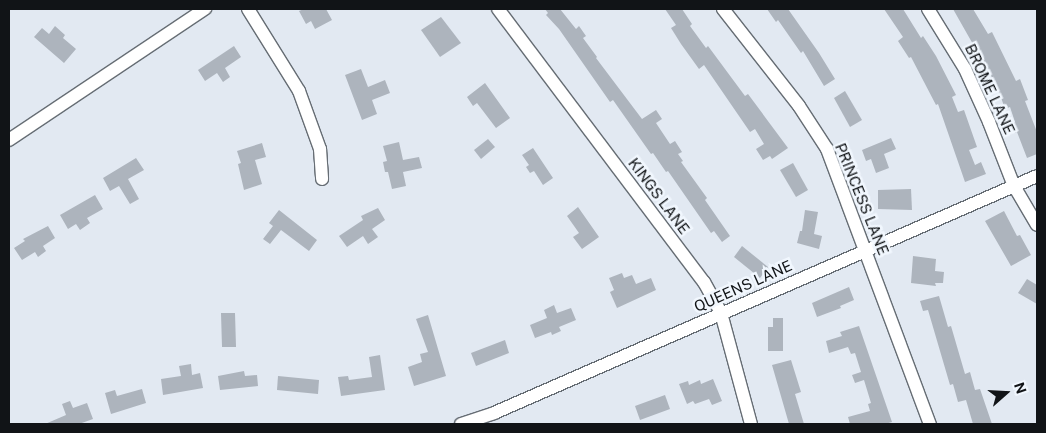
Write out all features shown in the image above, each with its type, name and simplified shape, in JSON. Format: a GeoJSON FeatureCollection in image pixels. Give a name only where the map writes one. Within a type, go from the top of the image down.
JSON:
{"type":"FeatureCollection","features":[{"type":"Feature","properties":{"kind":"street"},"geometry":{"type":"LineString","coordinates":[[9,140],[206,9]]}},
{"type":"Feature","properties":{"kind":"street"},"geometry":{"type":"LineString","coordinates":[[248,9],[299,91],[320,149],[322,179]]}},
{"type":"Feature","properties":{"kind":"street","name":"KINGS LANE"},"geometry":{"type":"LineString","coordinates":[[498,9],[702,278],[721,313],[751,424]]}},
{"type":"Feature","properties":{"kind":"street","name":"PRINCESS LANE"},"geometry":{"type":"LineString","coordinates":[[723,9],[799,106],[827,149],[930,424]]}},
{"type":"Feature","properties":{"kind":"street","name":"BROME LANE"},"geometry":{"type":"LineString","coordinates":[[928,9],[953,48],[977,93],[1014,186],[1037,225]]}},
{"type":"Feature","properties":{"kind":"street","name":"QUEENS LANE"},"geometry":{"type":"LineString","coordinates":[[461,424],[494,413],[1037,176]]}},
{"type":"Feature","properties":{"kind":"building"},"geometry":{"type":"Polygon","coordinates":[[[304,9],[326,9],[332,20],[315,29],[311,21],[306,24],[299,11],[304,9]]]}},
{"type":"Feature","properties":{"kind":"building"},"geometry":{"type":"Polygon","coordinates":[[[545,9],[560,9],[576,29],[579,26],[586,36],[583,38],[596,58],[642,119],[656,110],[662,119],[656,123],[670,144],[675,141],[682,152],[678,154],[683,161],[681,162],[707,198],[705,200],[730,236],[722,242],[714,231],[711,233],[668,171],[666,172],[653,153],[651,154],[613,100],[610,102],[559,29],[546,15],[548,13],[545,9]]]}},
{"type":"Feature","properties":{"kind":"building"},"geometry":{"type":"Polygon","coordinates":[[[665,9],[682,9],[692,24],[690,26],[706,48],[708,46],[745,96],[748,94],[788,148],[772,159],[770,156],[763,160],[756,149],[764,144],[755,129],[750,132],[704,65],[699,69],[671,28],[676,25],[665,9]]]}},
{"type":"Feature","properties":{"kind":"building"},"geometry":{"type":"Polygon","coordinates":[[[767,9],[788,9],[835,79],[824,86],[803,51],[801,53],[778,20],[776,22],[767,9]]]}},
{"type":"Feature","properties":{"kind":"building"},"geometry":{"type":"Polygon","coordinates":[[[884,9],[903,9],[921,38],[923,36],[936,56],[956,95],[952,97],[958,112],[964,110],[977,147],[969,150],[975,165],[981,162],[986,174],[965,182],[938,104],[936,105],[911,57],[909,58],[898,41],[903,37],[884,9]]]}},
{"type":"Feature","properties":{"kind":"building"},"geometry":{"type":"Polygon","coordinates":[[[953,9],[973,9],[988,34],[992,32],[1016,81],[1020,79],[1028,100],[1025,101],[1037,132],[1037,154],[1027,158],[1017,132],[1014,133],[1010,124],[1015,122],[1010,107],[1005,109],[996,83],[953,9]]]}},
{"type":"Feature","properties":{"kind":"building"},"geometry":{"type":"Polygon","coordinates":[[[441,17],[461,43],[440,57],[421,30],[441,17]]]}},
{"type":"Feature","properties":{"kind":"building"},"geometry":{"type":"Polygon","coordinates":[[[55,26],[65,35],[63,38],[76,49],[64,63],[34,37],[42,28],[49,34],[55,26]]]}},
{"type":"Feature","properties":{"kind":"building"},"geometry":{"type":"Polygon","coordinates":[[[234,46],[241,57],[225,68],[230,77],[223,82],[217,73],[205,81],[198,70],[234,46]]]}},
{"type":"Feature","properties":{"kind":"building"},"geometry":{"type":"Polygon","coordinates":[[[361,69],[368,87],[385,80],[390,93],[372,100],[377,114],[362,120],[345,75],[361,69]]]}},
{"type":"Feature","properties":{"kind":"building"},"geometry":{"type":"Polygon","coordinates":[[[485,83],[510,118],[496,128],[477,103],[473,106],[467,97],[485,83]]]}},
{"type":"Feature","properties":{"kind":"building"},"geometry":{"type":"Polygon","coordinates":[[[845,91],[862,120],[850,127],[834,98],[845,91]]]}},
{"type":"Feature","properties":{"kind":"building"},"geometry":{"type":"Polygon","coordinates":[[[891,138],[896,149],[884,154],[889,168],[876,173],[871,159],[866,161],[862,150],[891,138]]]}},
{"type":"Feature","properties":{"kind":"building"},"geometry":{"type":"Polygon","coordinates":[[[488,139],[495,147],[481,159],[474,150],[488,139]]]}},
{"type":"Feature","properties":{"kind":"building"},"geometry":{"type":"Polygon","coordinates":[[[399,142],[403,160],[419,157],[422,168],[403,172],[406,186],[392,189],[388,172],[385,172],[383,162],[387,161],[383,146],[399,142]]]}},
{"type":"Feature","properties":{"kind":"building"},"geometry":{"type":"Polygon","coordinates":[[[262,143],[266,157],[255,160],[262,184],[244,190],[238,164],[241,163],[237,151],[262,143]]]}},
{"type":"Feature","properties":{"kind":"building"},"geometry":{"type":"Polygon","coordinates":[[[533,148],[553,178],[543,185],[534,171],[530,173],[526,167],[529,165],[522,155],[533,148]]]}},
{"type":"Feature","properties":{"kind":"building"},"geometry":{"type":"Polygon","coordinates":[[[136,158],[144,170],[128,179],[139,199],[130,204],[119,186],[110,191],[103,178],[136,158]]]}},
{"type":"Feature","properties":{"kind":"building"},"geometry":{"type":"Polygon","coordinates":[[[793,163],[808,190],[796,197],[780,170],[793,163]]]}},
{"type":"Feature","properties":{"kind":"building"},"geometry":{"type":"Polygon","coordinates":[[[911,189],[912,210],[878,209],[878,190],[911,189]]]}},
{"type":"Feature","properties":{"kind":"building"},"geometry":{"type":"Polygon","coordinates":[[[95,195],[103,209],[87,218],[90,223],[80,230],[76,224],[68,229],[60,215],[95,195]]]}},
{"type":"Feature","properties":{"kind":"building"},"geometry":{"type":"Polygon","coordinates":[[[578,207],[599,237],[582,249],[573,237],[579,233],[567,216],[578,207]]]}},
{"type":"Feature","properties":{"kind":"building"},"geometry":{"type":"Polygon","coordinates":[[[378,208],[385,220],[372,229],[378,237],[368,244],[363,236],[347,247],[339,236],[363,220],[361,216],[378,208]]]}},
{"type":"Feature","properties":{"kind":"building"},"geometry":{"type":"Polygon","coordinates":[[[279,210],[317,240],[309,251],[281,230],[270,244],[263,239],[273,226],[269,223],[279,210]]]}},
{"type":"Feature","properties":{"kind":"building"},"geometry":{"type":"Polygon","coordinates":[[[805,210],[818,212],[814,234],[822,236],[819,249],[797,243],[800,231],[802,231],[805,210]]]}},
{"type":"Feature","properties":{"kind":"building"},"geometry":{"type":"Polygon","coordinates":[[[1004,211],[1017,236],[1020,235],[1031,255],[1011,266],[985,221],[1004,211]]]}},
{"type":"Feature","properties":{"kind":"building"},"geometry":{"type":"Polygon","coordinates":[[[48,226],[55,238],[43,246],[46,251],[38,257],[35,252],[22,260],[14,248],[25,241],[23,239],[48,226]]]}},
{"type":"Feature","properties":{"kind":"building"},"geometry":{"type":"Polygon","coordinates":[[[742,246],[768,267],[760,278],[734,257],[742,246]]]}},
{"type":"Feature","properties":{"kind":"building"},"geometry":{"type":"Polygon","coordinates":[[[913,256],[936,259],[935,271],[944,272],[943,283],[935,283],[936,286],[911,283],[913,256]]]}},
{"type":"Feature","properties":{"kind":"building"},"geometry":{"type":"Polygon","coordinates":[[[622,273],[624,278],[632,275],[636,284],[651,278],[656,290],[617,308],[610,292],[614,290],[609,278],[622,273]]]}},
{"type":"Feature","properties":{"kind":"building"},"geometry":{"type":"Polygon","coordinates":[[[1027,279],[1037,285],[1037,304],[1018,293],[1027,279]]]}},
{"type":"Feature","properties":{"kind":"building"},"geometry":{"type":"Polygon","coordinates":[[[849,287],[854,300],[840,306],[841,308],[817,317],[812,303],[849,287]]]}},
{"type":"Feature","properties":{"kind":"building"},"geometry":{"type":"Polygon","coordinates":[[[939,296],[948,327],[951,326],[965,374],[970,372],[975,390],[980,389],[992,424],[973,424],[966,400],[958,402],[953,384],[950,385],[928,310],[923,311],[920,301],[939,296]]]}},
{"type":"Feature","properties":{"kind":"building"},"geometry":{"type":"Polygon","coordinates":[[[554,305],[557,313],[571,308],[576,320],[559,327],[561,331],[552,335],[551,332],[535,338],[530,325],[547,318],[544,310],[554,305]]]}},
{"type":"Feature","properties":{"kind":"building"},"geometry":{"type":"Polygon","coordinates":[[[221,313],[235,313],[236,347],[222,347],[221,313]]]}},
{"type":"Feature","properties":{"kind":"building"},"geometry":{"type":"Polygon","coordinates":[[[428,315],[446,376],[414,386],[408,367],[422,362],[420,354],[428,352],[416,319],[428,315]]]}},
{"type":"Feature","properties":{"kind":"building"},"geometry":{"type":"Polygon","coordinates":[[[773,318],[783,318],[783,351],[768,351],[768,327],[773,327],[773,318]]]}},
{"type":"Feature","properties":{"kind":"building"},"geometry":{"type":"Polygon","coordinates":[[[859,326],[892,422],[885,424],[850,424],[848,417],[870,411],[868,404],[871,403],[864,380],[855,383],[852,375],[861,372],[855,353],[851,354],[848,347],[829,353],[826,341],[842,336],[840,332],[859,326]]]}},
{"type":"Feature","properties":{"kind":"building"},"geometry":{"type":"Polygon","coordinates":[[[505,340],[509,353],[476,366],[471,353],[505,340]]]}},
{"type":"Feature","properties":{"kind":"building"},"geometry":{"type":"Polygon","coordinates":[[[380,355],[385,390],[341,396],[338,377],[348,376],[349,380],[372,377],[369,357],[380,355]]]}},
{"type":"Feature","properties":{"kind":"building"},"geometry":{"type":"Polygon","coordinates":[[[791,360],[801,392],[795,394],[804,424],[789,424],[772,365],[791,360]]]}},
{"type":"Feature","properties":{"kind":"building"},"geometry":{"type":"Polygon","coordinates":[[[191,364],[192,375],[200,373],[203,388],[163,395],[161,379],[181,376],[179,366],[191,364]]]}},
{"type":"Feature","properties":{"kind":"building"},"geometry":{"type":"Polygon","coordinates":[[[244,371],[245,376],[257,375],[258,386],[220,390],[218,376],[244,371]]]}},
{"type":"Feature","properties":{"kind":"building"},"geometry":{"type":"Polygon","coordinates":[[[278,376],[319,380],[318,394],[277,390],[278,376]]]}},
{"type":"Feature","properties":{"kind":"building"},"geometry":{"type":"Polygon","coordinates":[[[713,379],[722,401],[712,405],[709,399],[695,404],[693,401],[687,404],[679,384],[688,381],[689,385],[700,380],[701,384],[713,379]]]}},
{"type":"Feature","properties":{"kind":"building"},"geometry":{"type":"Polygon","coordinates":[[[142,389],[146,403],[111,414],[105,393],[115,390],[117,396],[142,389]]]}},
{"type":"Feature","properties":{"kind":"building"},"geometry":{"type":"Polygon","coordinates":[[[665,395],[670,409],[640,420],[635,406],[665,395]]]}},
{"type":"Feature","properties":{"kind":"building"},"geometry":{"type":"Polygon","coordinates":[[[70,401],[73,408],[87,403],[93,419],[79,424],[45,424],[66,415],[62,404],[70,401]]]}}]}
